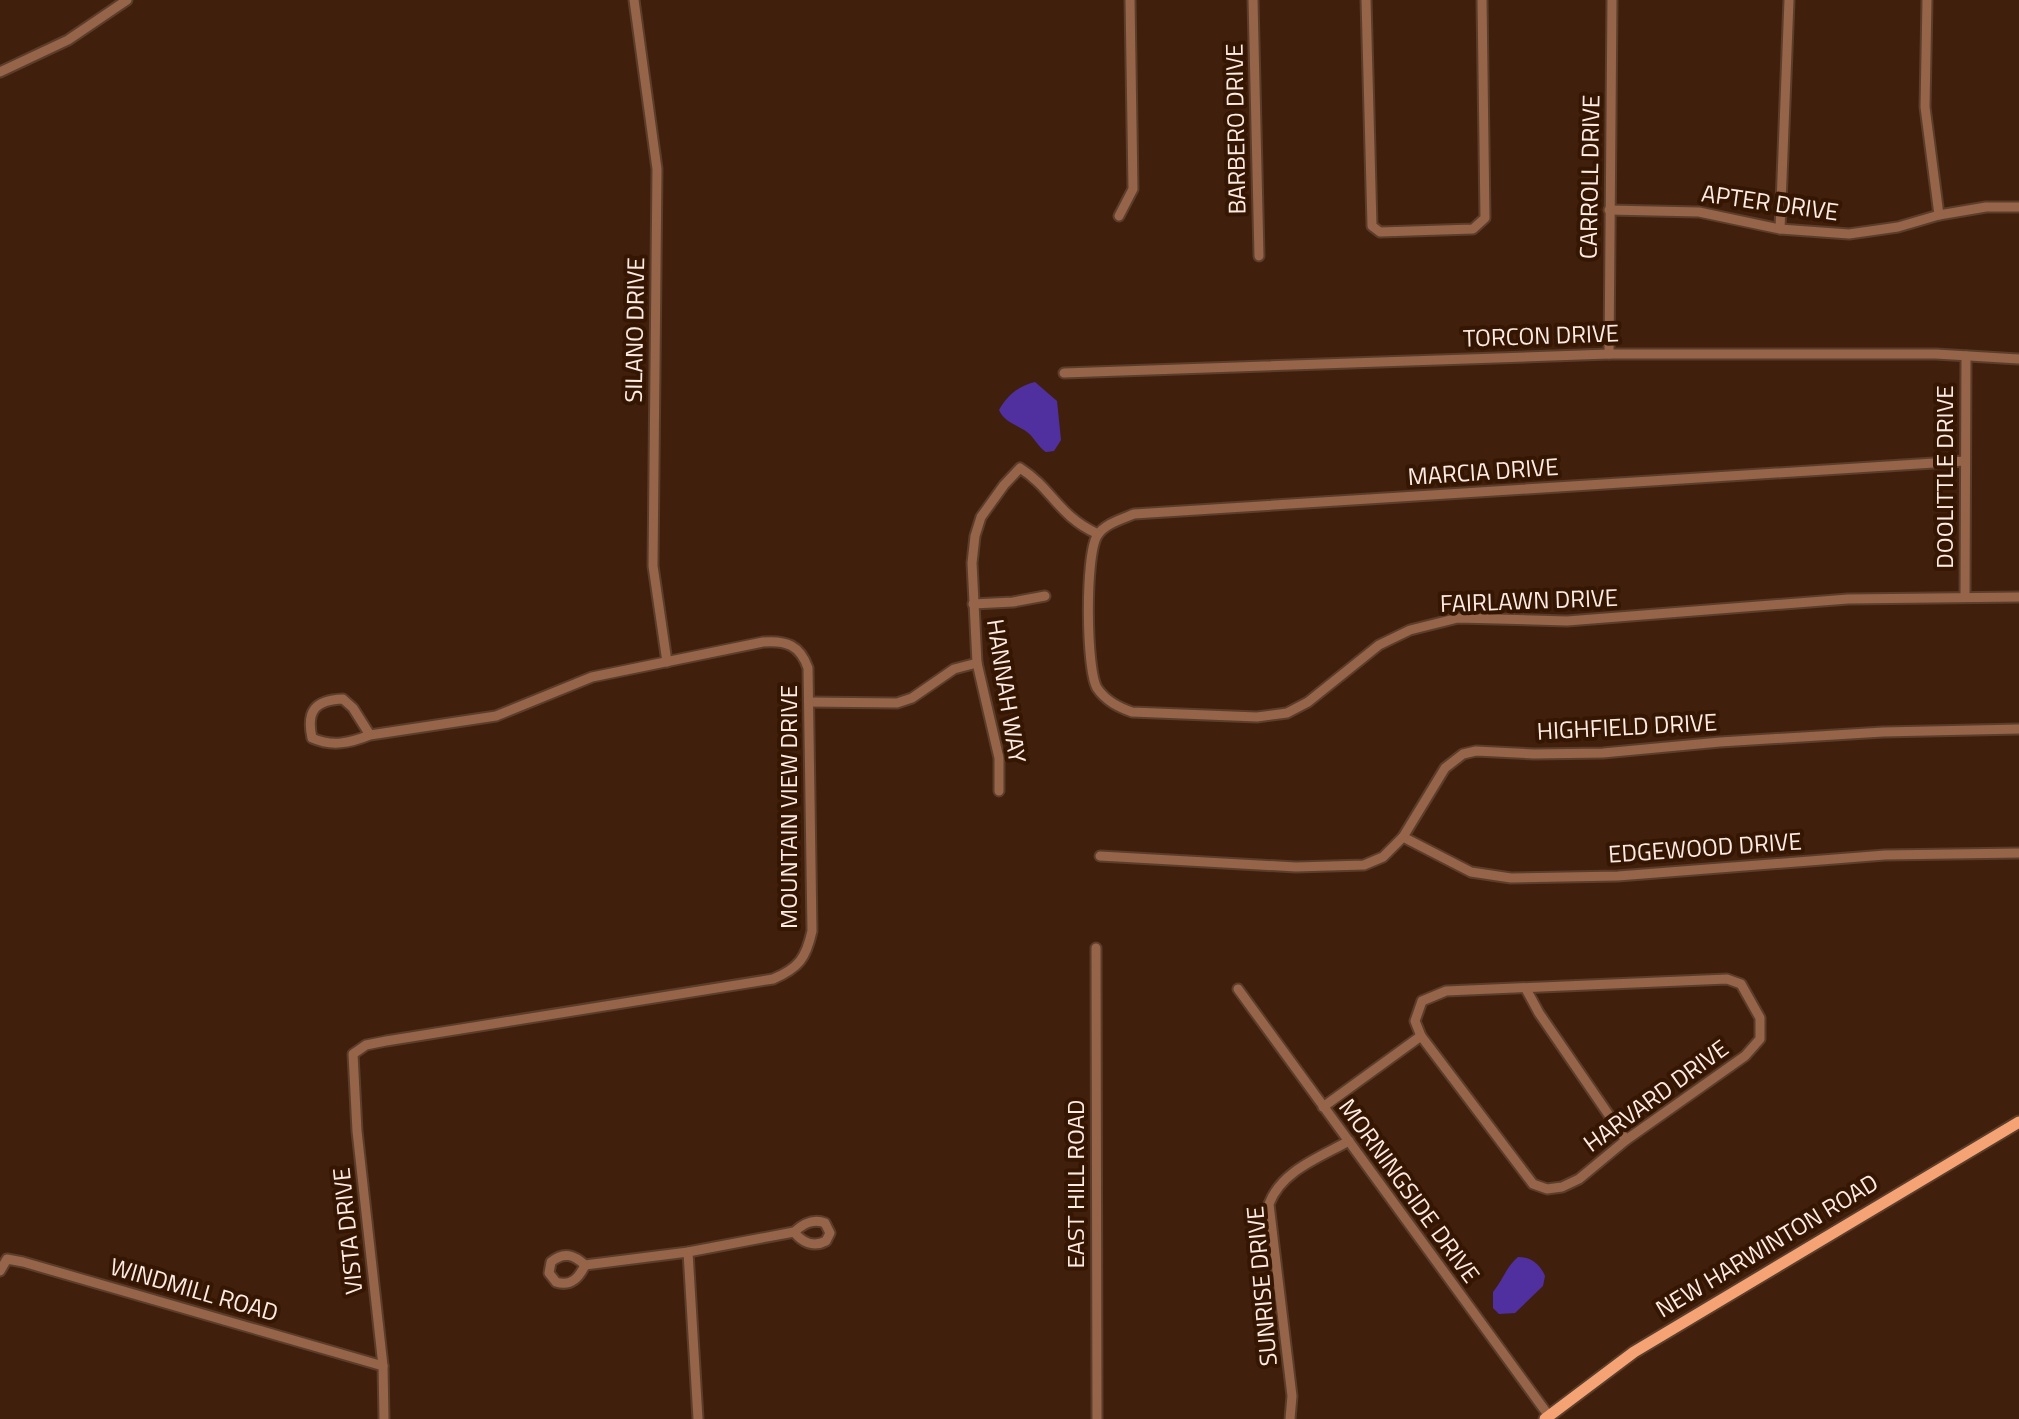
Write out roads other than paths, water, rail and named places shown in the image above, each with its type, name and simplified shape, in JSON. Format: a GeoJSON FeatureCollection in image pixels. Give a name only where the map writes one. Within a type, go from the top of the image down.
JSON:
{"type":"FeatureCollection","features":[{"type":"Feature","properties":{"kind":"main road","name":"NEW HARWINTON ROAD"},"geometry":{"type":"LineString","coordinates":[[1547,1417],[1634,1352],[2019,1122]]}},
{"type":"Feature","properties":{"kind":"street"},"geometry":{"type":"LineString","coordinates":[[0,72],[68,40],[127,0]]}},
{"type":"Feature","properties":{"kind":"street","name":"SILANO DRIVE"},"geometry":{"type":"LineString","coordinates":[[634,0],[657,169],[653,566],[667,662]]}},
{"type":"Feature","properties":{"kind":"street"},"geometry":{"type":"LineString","coordinates":[[1119,216],[1133,189],[1130,0]]}},
{"type":"Feature","properties":{"kind":"street","name":"BARBERO DRIVE"},"geometry":{"type":"LineString","coordinates":[[1253,0],[1259,256]]}},
{"type":"Feature","properties":{"kind":"street"},"geometry":{"type":"LineString","coordinates":[[1366,0],[1372,226],[1380,232],[1473,229],[1485,218],[1482,0]]}},
{"type":"Feature","properties":{"kind":"street","name":"CARROLL DRIVE"},"geometry":{"type":"LineString","coordinates":[[1609,354],[1612,0]]}},
{"type":"Feature","properties":{"kind":"street"},"geometry":{"type":"LineString","coordinates":[[1780,229],[1789,0]]}},
{"type":"Feature","properties":{"kind":"street"},"geometry":{"type":"LineString","coordinates":[[1927,0],[1925,107],[1939,215]]}},
{"type":"Feature","properties":{"kind":"street","name":"APTER DRIVE"},"geometry":{"type":"LineString","coordinates":[[1609,210],[1699,212],[1780,229],[1849,234],[1898,227],[1939,215],[1986,207],[2019,207]]}},
{"type":"Feature","properties":{"kind":"street","name":"TORCON DRIVE"},"geometry":{"type":"LineString","coordinates":[[1064,373],[1609,354],[1777,353],[2019,359]]}},
{"type":"Feature","properties":{"kind":"street","name":"DOOLITTLE DRIVE"},"geometry":{"type":"LineString","coordinates":[[1965,597],[1966,356]]}},
{"type":"Feature","properties":{"kind":"street","name":"MARCIA DRIVE"},"geometry":{"type":"LineString","coordinates":[[1098,534],[1134,514],[1965,461]]}},
{"type":"Feature","properties":{"kind":"street","name":"HANNAH WAY"},"geometry":{"type":"LineString","coordinates":[[999,791],[999,758],[977,663],[973,604],[975,536],[981,517],[1020,468],[1034,477],[1079,526],[1098,534]]}},
{"type":"Feature","properties":{"kind":"street","name":"FAIRLAWN DRIVE"},"geometry":{"type":"LineString","coordinates":[[1098,534],[1091,554],[1088,580],[1093,679],[1098,689],[1115,706],[1141,713],[1257,717],[1287,713],[1308,702],[1379,645],[1410,630],[1437,622],[1494,618],[1567,621],[1848,599],[2019,597]]}},
{"type":"Feature","properties":{"kind":"street"},"geometry":{"type":"LineString","coordinates":[[973,604],[1013,602],[1045,596]]}},
{"type":"Feature","properties":{"kind":"street","name":"MOUNTAIN VIEW DRIVE"},"geometry":{"type":"LineString","coordinates":[[366,1045],[773,979],[791,971],[801,961],[812,931],[808,668],[804,656],[788,643],[763,642],[592,677],[496,716],[370,735],[354,741],[327,745],[312,738],[309,722],[315,707],[328,700],[343,699],[353,708],[370,735]]}},
{"type":"Feature","properties":{"kind":"street"},"geometry":{"type":"LineString","coordinates":[[809,702],[897,703],[912,698],[954,669],[977,663]]}},
{"type":"Feature","properties":{"kind":"street","name":"HIGHFIELD DRIVE"},"geometry":{"type":"LineString","coordinates":[[1100,856],[1296,867],[1364,865],[1383,857],[1403,837],[1445,768],[1463,754],[1476,751],[1603,753],[1883,732],[2019,729]]}},
{"type":"Feature","properties":{"kind":"street","name":"EDGEWOOD DRIVE"},"geometry":{"type":"LineString","coordinates":[[1403,837],[1471,872],[1511,878],[1618,876],[1885,855],[2019,853]]}},
{"type":"Feature","properties":{"kind":"street","name":"EAST HILL ROAD"},"geometry":{"type":"LineString","coordinates":[[1096,948],[1097,1419]]}},
{"type":"Feature","properties":{"kind":"street","name":"HARVARD DRIVE"},"geometry":{"type":"LineString","coordinates":[[1727,979],[1741,984],[1760,1018],[1760,1039],[1745,1056],[1626,1140],[1579,1179],[1562,1187],[1547,1189],[1533,1184],[1421,1036],[1415,1021],[1422,1001],[1446,991],[1526,989],[1727,979]]}},
{"type":"Feature","properties":{"kind":"street","name":"MORNINGSIDE DRIVE"},"geometry":{"type":"LineString","coordinates":[[1238,989],[1547,1417]]}},
{"type":"Feature","properties":{"kind":"street"},"geometry":{"type":"LineString","coordinates":[[1526,989],[1539,1013],[1626,1140]]}},
{"type":"Feature","properties":{"kind":"street"},"geometry":{"type":"LineString","coordinates":[[1323,1107],[1421,1036]]}},
{"type":"Feature","properties":{"kind":"street","name":"VISTA DRIVE"},"geometry":{"type":"LineString","coordinates":[[366,1045],[353,1054],[352,1059],[383,1366],[384,1419]]}},
{"type":"Feature","properties":{"kind":"street","name":"SUNRISE DRIVE"},"geometry":{"type":"LineString","coordinates":[[1290,1419],[1292,1396],[1269,1204],[1275,1189],[1294,1172],[1349,1141]]}},
{"type":"Feature","properties":{"kind":"street"},"geometry":{"type":"LineString","coordinates":[[585,1265],[688,1252],[794,1232]]}},
{"type":"Feature","properties":{"kind":"street"},"geometry":{"type":"LineString","coordinates":[[688,1252],[698,1419]]}},
{"type":"Feature","properties":{"kind":"street","name":"WINDMILL ROAD"},"geometry":{"type":"LineString","coordinates":[[0,1271],[7,1259],[23,1262],[383,1366]]}}]}
